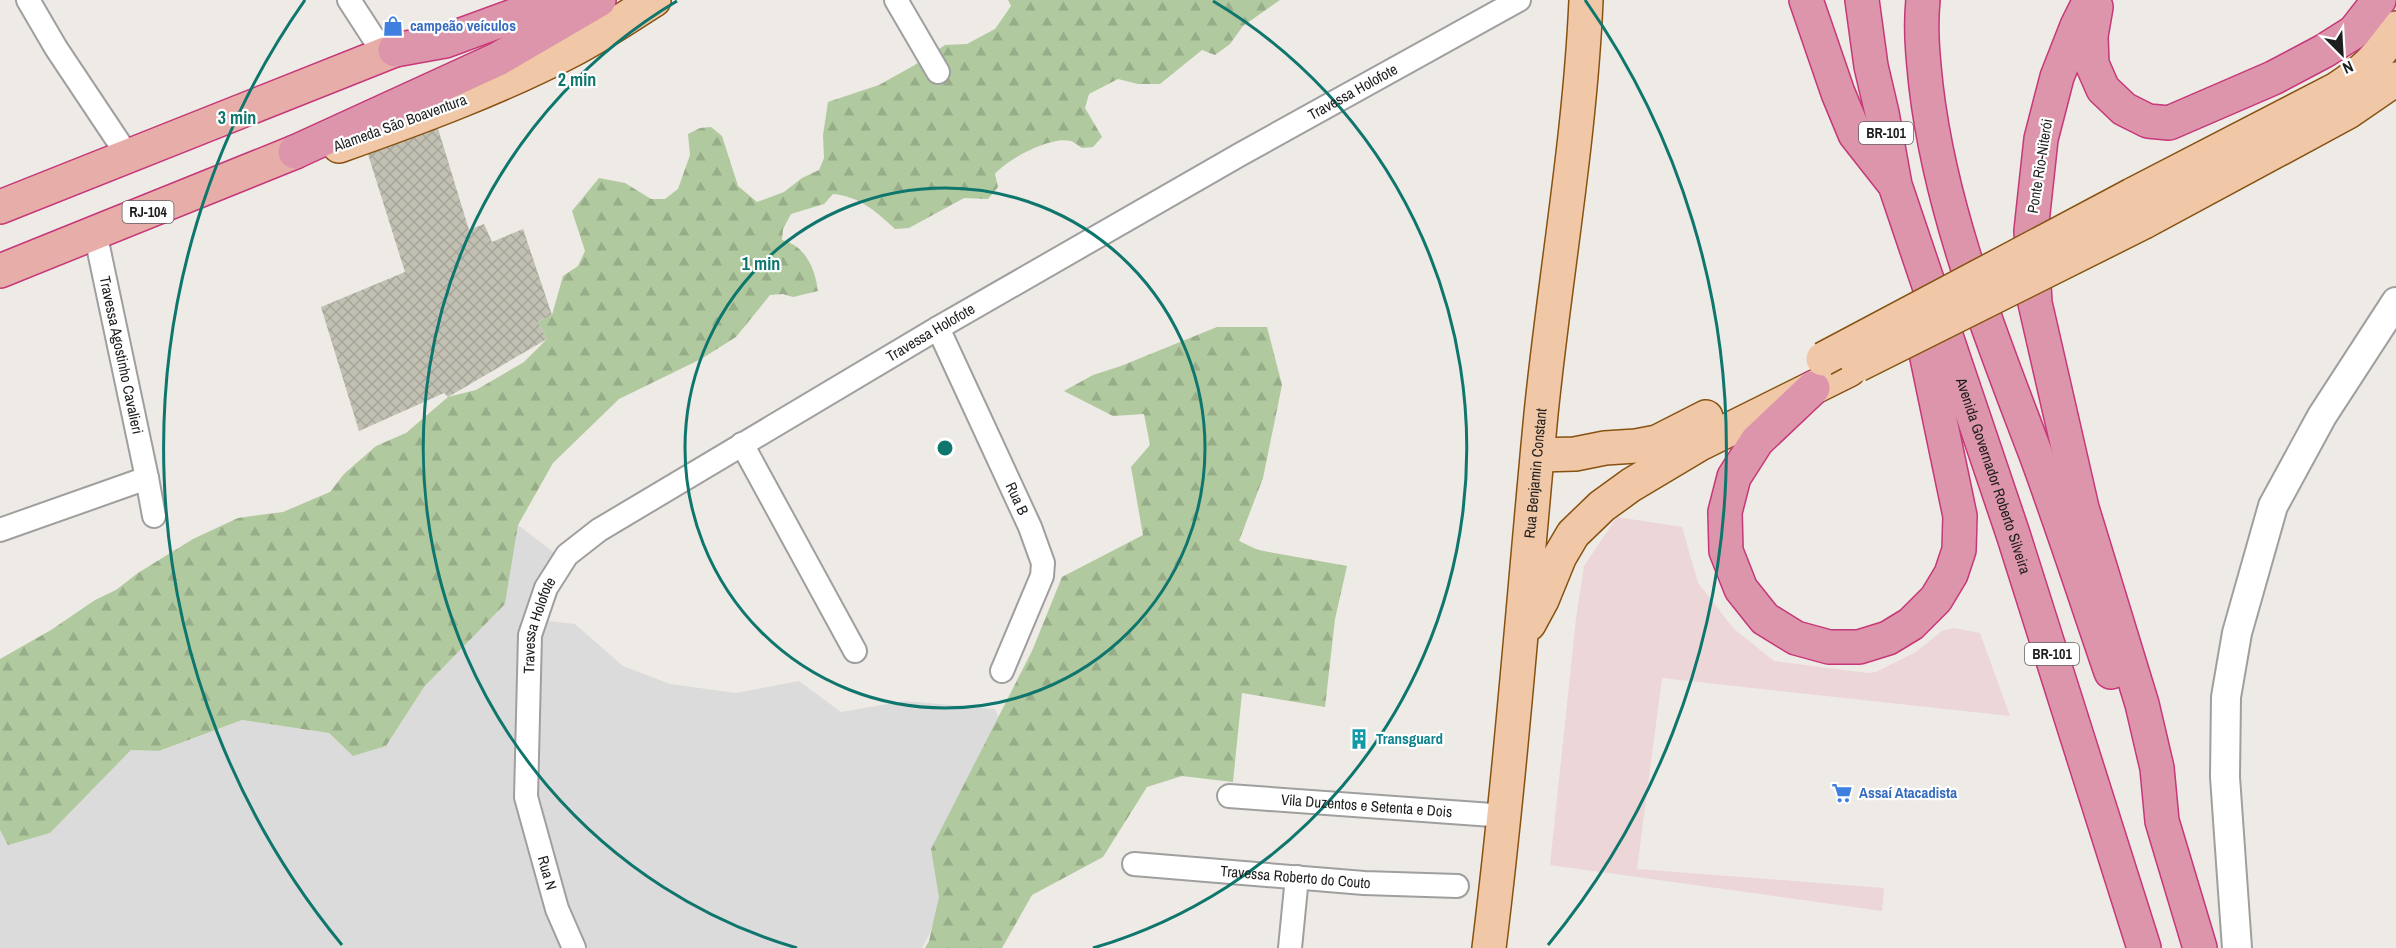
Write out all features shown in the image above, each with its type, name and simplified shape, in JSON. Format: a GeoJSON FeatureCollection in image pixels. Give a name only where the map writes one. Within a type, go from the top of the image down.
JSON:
{"type":"FeatureCollection","features":[{"type":"Feature","properties":{"kind":"highway"},"geometry":{"type":"LineString","coordinates":[[0,207],[389,52],[445,41],[546,6],[557,0]]}},
{"type":"Feature","properties":{"kind":"highway"},"geometry":{"type":"LineString","coordinates":[[296,152],[498,59],[599,0]]}},
{"type":"Feature","properties":{"kind":"highway"},"geometry":{"type":"LineString","coordinates":[[1806,0],[1838,93],[1855,134],[1895,185]]}},
{"type":"Feature","properties":{"kind":"highway","name":"Avenida Governador Roberto Silveira"},"geometry":{"type":"LineString","coordinates":[[1862,0],[1871,66],[1895,185],[2013,534],[2144,948]]}},
{"type":"Feature","properties":{"kind":"highway"},"geometry":{"type":"LineString","coordinates":[[1923,0],[1924,65],[1929,111],[1943,187],[1987,326],[2046,482],[2162,821],[2200,948]]}},
{"type":"Feature","properties":{"kind":"highway","name":"Ponte Rio-Niterói"},"geometry":{"type":"LineString","coordinates":[[2091,0],[2077,26],[2054,88],[2041,139],[2031,231],[2035,303],[2082,508],[2142,704],[2157,768],[2162,821]]}},
{"type":"Feature","properties":{"kind":"highway"},"geometry":{"type":"LineString","coordinates":[[2098,0],[2091,36],[2092,64],[2103,89],[2124,109],[2148,121],[2169,123],[2273,78],[2324,51],[2354,32],[2379,0]]}},
{"type":"Feature","properties":{"kind":"highway","name":"Alameda São Boaventura"},"geometry":{"type":"LineString","coordinates":[[0,271],[296,152]]}},
{"type":"Feature","properties":{"kind":"highway"},"geometry":{"type":"LineString","coordinates":[[1828,372],[1757,441],[1734,477],[1725,512],[1726,551],[1742,589],[1765,619],[1796,638],[1829,647],[1859,646],[1888,638],[1911,624],[1936,599],[1951,574],[1959,550],[1960,516],[1926,353],[1921,262]]}},
{"type":"Feature","properties":{"kind":"main road","name":"Alameda São Boaventura"},"geometry":{"type":"LineString","coordinates":[[296,152],[329,149],[455,104],[573,50],[654,0]]}},
{"type":"Feature","properties":{"kind":"main road","name":"Rua Benjamin Constant"},"geometry":{"type":"LineString","coordinates":[[1489,948],[1506,816],[1533,494],[1553,307],[1584,60],[1586,0]]}},
{"type":"Feature","properties":{"kind":"main road"},"geometry":{"type":"LineString","coordinates":[[2138,209],[2367,69],[2387,44],[2396,28]]}},
{"type":"Feature","properties":{"kind":"main road"},"geometry":{"type":"LineString","coordinates":[[1522,636],[1573,534],[1584,521],[1631,485],[1828,372],[2138,209],[2348,112],[2396,79]]}},
{"type":"Feature","properties":{"kind":"main road"},"geometry":{"type":"LineString","coordinates":[[1538,455],[1575,454],[1657,442],[1828,372]]}},
{"type":"Feature","properties":{"kind":"main road"},"geometry":{"type":"LineString","coordinates":[[1533,494],[1545,517],[1553,522],[1584,521]]}},
{"type":"Feature","properties":{"kind":"street"},"geometry":{"type":"LineString","coordinates":[[28,0],[56,48],[128,156]]}},
{"type":"Feature","properties":{"kind":"street"},"geometry":{"type":"LineString","coordinates":[[350,0],[389,52]]}},
{"type":"Feature","properties":{"kind":"street"},"geometry":{"type":"LineString","coordinates":[[896,0],[938,72]]}},
{"type":"Feature","properties":{"kind":"street","name":"Travessa Holofote"},"geometry":{"type":"LineString","coordinates":[[526,797],[531,635],[546,588],[567,555],[598,530],[938,328],[1251,148],[1519,0]]}},
{"type":"Feature","properties":{"kind":"street"},"geometry":{"type":"LineString","coordinates":[[2348,112],[2396,88]]}},
{"type":"Feature","properties":{"kind":"street","name":"Travessa Agostinho Cavalieri"},"geometry":{"type":"LineString","coordinates":[[95,232],[154,516]]}},
{"type":"Feature","properties":{"kind":"street"},"geometry":{"type":"LineString","coordinates":[[2237,948],[2225,777],[2226,697],[2237,633],[2273,506],[2322,416],[2396,302]]}},
{"type":"Feature","properties":{"kind":"street","name":"Rua B"},"geometry":{"type":"LineString","coordinates":[[938,328],[1030,527],[1043,563],[1042,576],[1002,671]]}},
{"type":"Feature","properties":{"kind":"street"},"geometry":{"type":"LineString","coordinates":[[742,444],[855,651]]}},
{"type":"Feature","properties":{"kind":"street"},"geometry":{"type":"LineString","coordinates":[[0,530],[147,478]]}},
{"type":"Feature","properties":{"kind":"street","name":"Vila Duzentos e Setenta e Dois"},"geometry":{"type":"LineString","coordinates":[[1229,796],[1506,816]]}},
{"type":"Feature","properties":{"kind":"street","name":"Rua N"},"geometry":{"type":"LineString","coordinates":[[526,797],[557,909],[574,948]]}},
{"type":"Feature","properties":{"kind":"street","name":"Travessa Roberto do Couto"},"geometry":{"type":"LineString","coordinates":[[1134,864],[1364,883],[1457,886]]}},
{"type":"Feature","properties":{"kind":"street"},"geometry":{"type":"LineString","coordinates":[[1290,948],[1297,876]]}},
{"type":"Feature","properties":{"kind":"shaded area"},"geometry":{"type":"Polygon","coordinates":[[[436,122],[469,230],[484,224],[492,242],[523,229],[552,315],[538,322],[547,339],[448,397],[444,393],[359,431],[321,307],[405,272],[366,148],[436,122]]]}},
{"type":"Feature","properties":{"kind":"shaded area"},"geometry":{"type":"Polygon","coordinates":[[[1617,517],[1682,527],[1698,583],[1734,629],[1774,661],[1867,673],[1876,672],[1916,652],[1942,631],[1954,628],[1980,633],[2010,716],[1662,678],[1637,869],[1884,888],[1882,911],[1550,865],[1576,619],[1584,566],[1617,517]]]}},
{"type":"Feature","properties":{"kind":"shaded area"},"geometry":{"type":"Polygon","coordinates":[[[518,525],[574,568],[538,620],[575,624],[623,666],[670,684],[736,693],[799,681],[841,712],[905,701],[995,709],[1013,750],[1010,781],[922,948],[0,948],[0,830],[8,844],[50,833],[131,750],[159,751],[242,720],[329,733],[353,756],[386,746],[424,687],[505,604],[518,525]]]}},
{"type":"Feature","properties":{"kind":"green space"},"geometry":{"type":"Polygon","coordinates":[[[1008,0],[1280,0],[1243,26],[1230,44],[1215,55],[1202,50],[1160,84],[1138,84],[1118,79],[1089,94],[1085,108],[1102,137],[1093,147],[1082,148],[1071,141],[1062,140],[1030,150],[1009,162],[995,174],[998,187],[988,199],[964,198],[909,228],[895,229],[859,201],[842,195],[833,194],[824,204],[791,214],[783,229],[782,240],[797,247],[808,260],[818,291],[793,297],[783,294],[770,295],[736,337],[701,359],[619,399],[553,463],[518,525],[505,604],[424,687],[386,746],[353,756],[329,733],[242,720],[159,751],[131,750],[50,833],[8,845],[0,830],[0,659],[51,630],[95,600],[116,590],[138,573],[193,539],[238,518],[283,512],[330,492],[344,474],[376,446],[406,433],[448,397],[476,390],[524,362],[547,339],[538,322],[552,315],[563,276],[578,266],[585,251],[572,211],[599,178],[625,183],[651,199],[665,199],[678,189],[690,155],[688,134],[700,128],[711,127],[722,136],[738,186],[757,202],[784,192],[802,178],[819,170],[824,158],[823,135],[828,102],[879,85],[945,45],[967,44],[995,29],[1011,6],[1008,0]]]}},
{"type":"Feature","properties":{"kind":"green space"},"geometry":{"type":"Polygon","coordinates":[[[1217,327],[1267,327],[1282,385],[1263,478],[1239,541],[1258,550],[1347,566],[1335,619],[1325,707],[1242,693],[1233,782],[1182,776],[1147,787],[1103,857],[1032,895],[1002,948],[925,948],[929,941],[939,897],[931,849],[1032,651],[1062,577],[1143,535],[1131,467],[1150,445],[1144,414],[1113,416],[1064,391],[1093,375],[1217,327]]]}},
{"type":"Feature","properties":{"kind":"place","name":"campeão veículos"},"geometry":{"type":"Point","coordinates":[393,26]}},
{"type":"Feature","properties":{"kind":"place","name":"Transguard"},"geometry":{"type":"Point","coordinates":[1359,739]}},
{"type":"Feature","properties":{"kind":"place","name":"Assaí Atacadista"},"geometry":{"type":"Point","coordinates":[1842,793]}}]}
